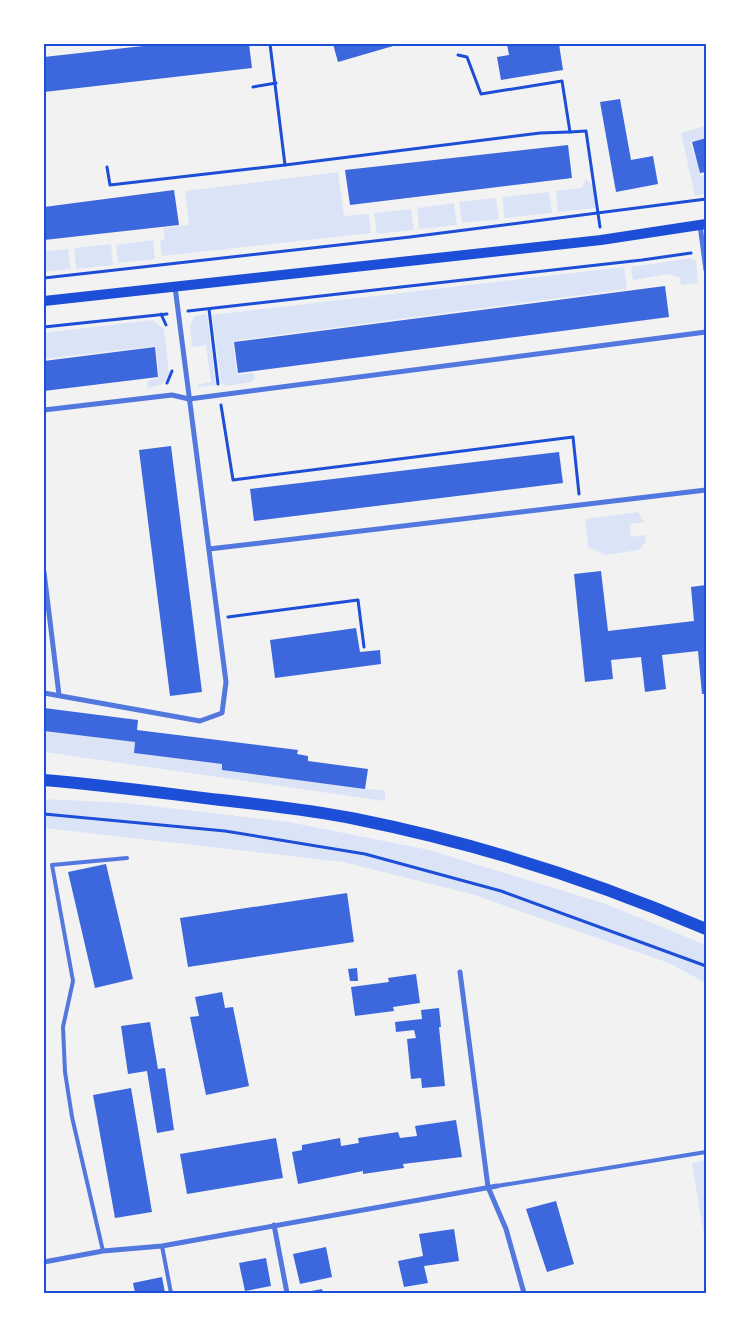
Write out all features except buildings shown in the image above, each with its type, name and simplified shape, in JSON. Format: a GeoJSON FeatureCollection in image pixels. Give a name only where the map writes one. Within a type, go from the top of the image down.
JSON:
{"type":"FeatureCollection","features":[{"type":"Feature","properties":{"kind":"main road"},"geometry":{"type":"LineString","coordinates":[[44,302],[601,240],[703,224]]}},
{"type":"Feature","properties":{"kind":"main road"},"geometry":{"type":"LineString","coordinates":[[44,780],[265,805],[356,819],[430,836],[512,859],[623,895],[706,929]]}},
{"type":"Feature","properties":{"kind":"street"},"geometry":{"type":"LineString","coordinates":[[703,224],[706,270]]}},
{"type":"Feature","properties":{"kind":"street"},"geometry":{"type":"LineString","coordinates":[[44,693],[200,721],[222,713],[226,682],[175,287]]}},
{"type":"Feature","properties":{"kind":"street"},"geometry":{"type":"LineString","coordinates":[[44,410],[172,395],[189,399],[706,332]]}},
{"type":"Feature","properties":{"kind":"street"},"geometry":{"type":"LineString","coordinates":[[209,549],[706,490]]}},
{"type":"Feature","properties":{"kind":"street"},"geometry":{"type":"LineString","coordinates":[[44,572],[59,695]]}},
{"type":"Feature","properties":{"kind":"street"},"geometry":{"type":"LineString","coordinates":[[460,972],[488,1187],[506,1230],[524,1293]]}},
{"type":"Feature","properties":{"kind":"street"},"geometry":{"type":"LineString","coordinates":[[44,1262],[103,1251],[162,1246],[497,1186]]}},
{"type":"Feature","properties":{"kind":"street"},"geometry":{"type":"LineString","coordinates":[[274,1225],[287,1293]]}},
{"type":"Feature","properties":{"kind":"lane"},"geometry":{"type":"LineString","coordinates":[[103,1251],[72,1117],[65,1072],[63,1027],[72,981],[52,865],[127,858]]}},
{"type":"Feature","properties":{"kind":"lane"},"geometry":{"type":"LineString","coordinates":[[497,1186],[706,1152]]}},
{"type":"Feature","properties":{"kind":"lane"},"geometry":{"type":"LineString","coordinates":[[162,1246],[171,1293]]}},
{"type":"Feature","properties":{"kind":"path"},"geometry":{"type":"LineString","coordinates":[[270,44],[285,164]]}},
{"type":"Feature","properties":{"kind":"path"},"geometry":{"type":"LineString","coordinates":[[458,55],[467,57],[482,94],[562,81],[570,132]]}},
{"type":"Feature","properties":{"kind":"path"},"geometry":{"type":"LineString","coordinates":[[253,87],[276,83]]}},
{"type":"Feature","properties":{"kind":"path"},"geometry":{"type":"LineString","coordinates":[[107,167],[110,185],[540,133],[586,131],[601,240]]}},
{"type":"Feature","properties":{"kind":"path"},"geometry":{"type":"LineString","coordinates":[[44,278],[410,237],[706,199]]}},
{"type":"Feature","properties":{"kind":"path"},"geometry":{"type":"LineString","coordinates":[[44,327],[642,260],[704,251]]}},
{"type":"Feature","properties":{"kind":"path"},"geometry":{"type":"LineString","coordinates":[[209,309],[233,480],[573,437],[580,505]]}},
{"type":"Feature","properties":{"kind":"path"},"geometry":{"type":"LineString","coordinates":[[162,314],[166,327]]}},
{"type":"Feature","properties":{"kind":"path"},"geometry":{"type":"LineString","coordinates":[[163,388],[171,379],[172,368]]}},
{"type":"Feature","properties":{"kind":"path"},"geometry":{"type":"LineString","coordinates":[[218,619],[358,600],[364,647]]}},
{"type":"Feature","properties":{"kind":"path"},"geometry":{"type":"LineString","coordinates":[[44,814],[226,831],[365,854],[501,891],[706,966]]}},
{"type":"Feature","properties":{"kind":"shaded area"},"geometry":{"type":"Polygon","coordinates":[[[706,126],[706,137],[690,142],[701,176],[706,174],[706,194],[695,196],[681,133],[706,126]]]}},
{"type":"Feature","properties":{"kind":"shaded area"},"geometry":{"type":"Polygon","coordinates":[[[338,172],[344,216],[369,214],[371,233],[162,256],[160,240],[165,239],[163,228],[189,225],[185,191],[338,172]]]}},
{"type":"Feature","properties":{"kind":"shaded area"},"geometry":{"type":"Polygon","coordinates":[[[586,178],[593,187],[596,208],[558,212],[556,191],[582,188],[586,178]]]}},
{"type":"Feature","properties":{"kind":"shaded area"},"geometry":{"type":"Polygon","coordinates":[[[549,192],[552,213],[504,218],[503,197],[549,192]]]}},
{"type":"Feature","properties":{"kind":"shaded area"},"geometry":{"type":"Polygon","coordinates":[[[496,198],[499,219],[462,223],[459,202],[496,198]]]}},
{"type":"Feature","properties":{"kind":"shaded area"},"geometry":{"type":"Polygon","coordinates":[[[454,203],[457,225],[419,229],[417,208],[454,203]]]}},
{"type":"Feature","properties":{"kind":"shaded area"},"geometry":{"type":"Polygon","coordinates":[[[411,209],[414,230],[377,234],[374,213],[411,209]]]}},
{"type":"Feature","properties":{"kind":"shaded area"},"geometry":{"type":"Polygon","coordinates":[[[153,240],[155,259],[118,263],[116,245],[153,240]]]}},
{"type":"Feature","properties":{"kind":"shaded area"},"geometry":{"type":"Polygon","coordinates":[[[111,244],[113,265],[76,269],[74,248],[111,244]]]}},
{"type":"Feature","properties":{"kind":"shaded area"},"geometry":{"type":"Polygon","coordinates":[[[68,249],[71,269],[44,272],[44,251],[68,249]]]}},
{"type":"Feature","properties":{"kind":"shaded area"},"geometry":{"type":"Polygon","coordinates":[[[691,258],[696,260],[698,283],[681,285],[680,278],[668,274],[633,280],[631,267],[691,258]]]}},
{"type":"Feature","properties":{"kind":"shaded area"},"geometry":{"type":"Polygon","coordinates":[[[624,267],[627,289],[233,341],[237,375],[253,373],[255,379],[251,382],[227,386],[221,383],[212,315],[624,267]]]}},
{"type":"Feature","properties":{"kind":"shaded area"},"geometry":{"type":"Polygon","coordinates":[[[207,314],[216,385],[198,387],[197,385],[211,382],[206,345],[192,347],[190,327],[194,316],[207,314]]]}},
{"type":"Feature","properties":{"kind":"shaded area"},"geometry":{"type":"Polygon","coordinates":[[[152,320],[164,329],[169,373],[163,384],[148,388],[147,381],[159,378],[156,346],[44,359],[44,333],[152,320]]]}},
{"type":"Feature","properties":{"kind":"shaded area"},"geometry":{"type":"Polygon","coordinates":[[[638,512],[644,522],[630,524],[631,537],[645,535],[646,541],[639,550],[606,555],[588,547],[585,519],[638,512]]]}},
{"type":"Feature","properties":{"kind":"shaded area"},"geometry":{"type":"Polygon","coordinates":[[[44,731],[135,742],[134,753],[222,764],[222,770],[385,791],[385,801],[44,752],[44,731]]]}},
{"type":"Feature","properties":{"kind":"shaded area"},"geometry":{"type":"Polygon","coordinates":[[[44,799],[126,803],[289,822],[429,850],[603,903],[706,945],[706,983],[669,963],[471,894],[343,862],[44,828],[44,799]]]}},
{"type":"Feature","properties":{"kind":"shaded area"},"geometry":{"type":"Polygon","coordinates":[[[706,1160],[706,1248],[692,1163],[706,1160]]]}}]}
